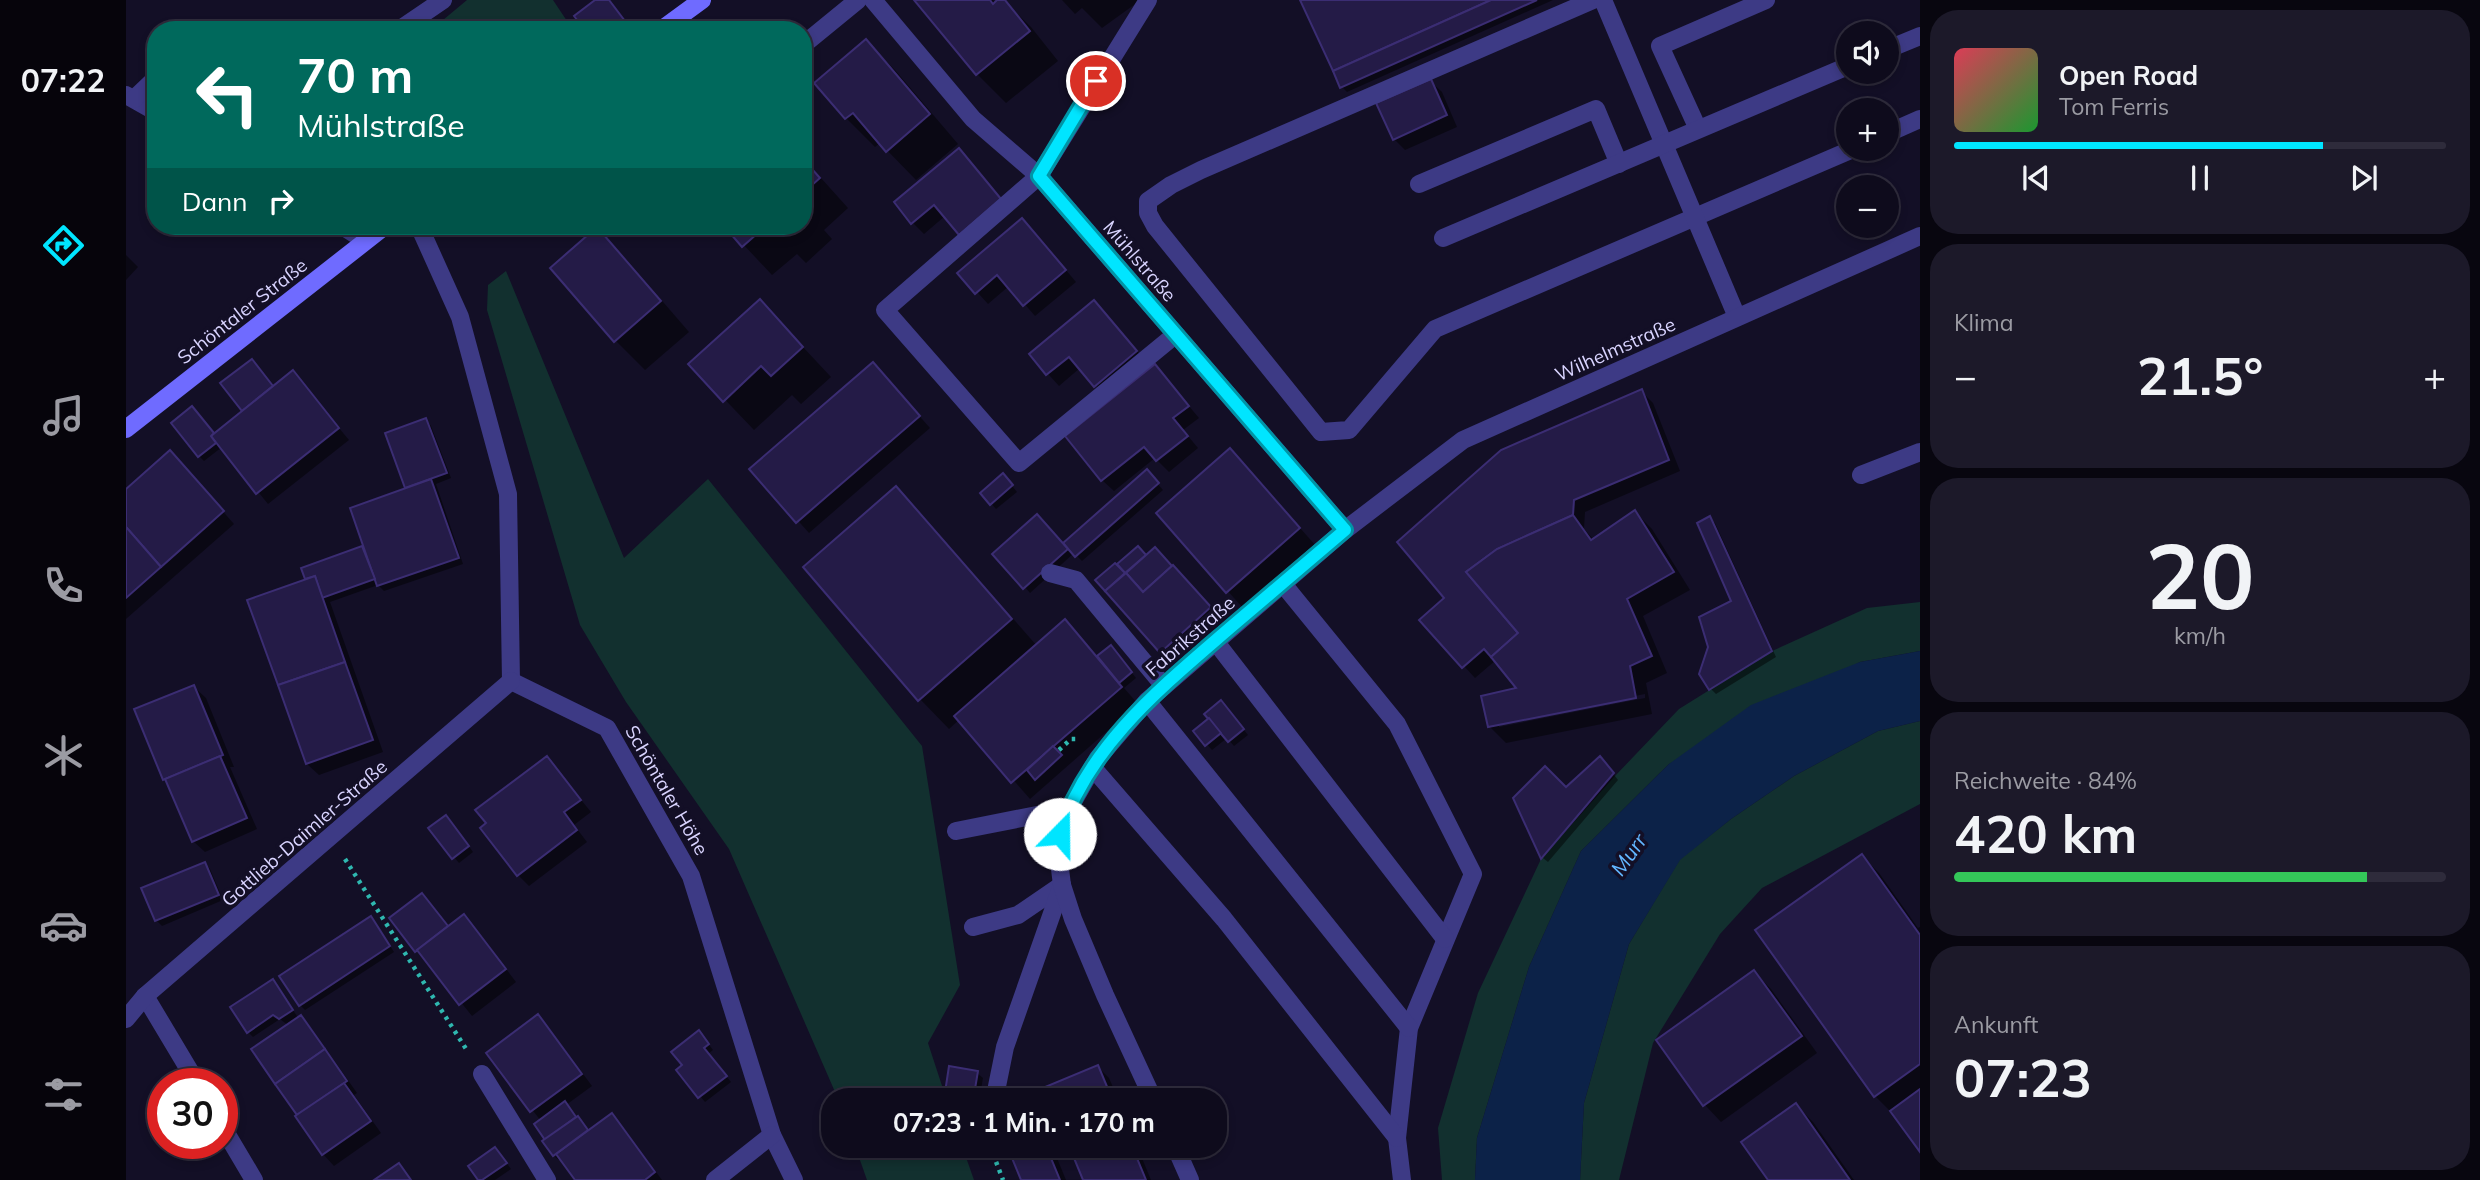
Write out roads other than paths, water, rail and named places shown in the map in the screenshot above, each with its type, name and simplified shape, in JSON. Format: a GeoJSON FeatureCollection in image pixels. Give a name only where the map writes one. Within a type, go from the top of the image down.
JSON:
{"type":"FeatureCollection","features":[{"type":"Feature","properties":{"kind":"street"},"geometry":{"type":"LineString","coordinates":[[412,21],[443,0]]}},
{"type":"Feature","properties":{"kind":"street"},"geometry":{"type":"LineString","coordinates":[[673,21],[702,0]]}},
{"type":"Feature","properties":{"kind":"street"},"geometry":{"type":"LineString","coordinates":[[812,38],[858,0]]}},
{"type":"Feature","properties":{"kind":"street","name":"Mühlstraße"},"geometry":{"type":"LineString","coordinates":[[873,0],[974,119],[1039,176],[1345,530]]}},
{"type":"Feature","properties":{"kind":"street"},"geometry":{"type":"LineString","coordinates":[[1148,0],[1039,176],[885,310],[1019,463],[1175,335]]}},
{"type":"Feature","properties":{"kind":"street"},"geometry":{"type":"LineString","coordinates":[[1593,0],[1201,170],[1171,185],[1148,201],[1148,213],[1155,226],[1321,432],[1349,430],[1435,329],[1836,156]]}},
{"type":"Feature","properties":{"kind":"street"},"geometry":{"type":"LineString","coordinates":[[1602,0],[1737,317]]}},
{"type":"Feature","properties":{"kind":"street"},"geometry":{"type":"LineString","coordinates":[[1698,130],[1660,46],[1766,0]]}},
{"type":"Feature","properties":{"kind":"street"},"geometry":{"type":"LineString","coordinates":[[1899,45],[1920,36]]}},
{"type":"Feature","properties":{"kind":"street"},"geometry":{"type":"LineString","coordinates":[[1443,238],[1836,71]]}},
{"type":"Feature","properties":{"kind":"street"},"geometry":{"type":"LineString","coordinates":[[147,85],[130,97],[147,107]]}},
{"type":"Feature","properties":{"kind":"street"},"geometry":{"type":"LineString","coordinates":[[1419,184],[1596,109],[1619,164]]}},
{"type":"Feature","properties":{"kind":"street"},"geometry":{"type":"LineString","coordinates":[[1899,128],[1920,119]]}},
{"type":"Feature","properties":{"kind":"street"},"geometry":{"type":"LineString","coordinates":[[356,235],[364,240]]}},
{"type":"Feature","properties":{"kind":"street","name":"Schöntaler Straße"},"geometry":{"type":"LineString","coordinates":[[126,429],[372,235]]}},
{"type":"Feature","properties":{"kind":"street"},"geometry":{"type":"LineString","coordinates":[[423,235],[460,317],[508,494],[512,681]]}},
{"type":"Feature","properties":{"kind":"street","name":"Wilhelmstraße"},"geometry":{"type":"LineString","coordinates":[[1345,530],[1463,440],[1920,236]]}},
{"type":"Feature","properties":{"kind":"street"},"geometry":{"type":"LineString","coordinates":[[1861,475],[1920,452]]}},
{"type":"Feature","properties":{"kind":"street","name":"Fabrikstraße"},"geometry":{"type":"LineString","coordinates":[[1148,1088],[1105,995],[1062,885],[1060,834],[1066,814],[1098,758],[1147,701],[1345,530]]}},
{"type":"Feature","properties":{"kind":"street"},"geometry":{"type":"LineString","coordinates":[[1050,573],[1076,580],[1164,686]]}},
{"type":"Feature","properties":{"kind":"street"},"geometry":{"type":"LineString","coordinates":[[1283,584],[1397,724],[1473,874],[1409,1028],[1396,1138],[1402,1180]]}},
{"type":"Feature","properties":{"kind":"street"},"geometry":{"type":"LineString","coordinates":[[1215,641],[1445,939]]}},
{"type":"Feature","properties":{"kind":"street","name":"Gottlieb-Daimler-Straße"},"geometry":{"type":"LineString","coordinates":[[126,1019],[145,996],[512,681]]}},
{"type":"Feature","properties":{"kind":"street","name":"Schöntaler Höhe"},"geometry":{"type":"LineString","coordinates":[[512,681],[607,728],[691,876],[772,1135],[794,1180]]}},
{"type":"Feature","properties":{"kind":"street"},"geometry":{"type":"LineString","coordinates":[[1147,701],[1409,1028]]}},
{"type":"Feature","properties":{"kind":"street"},"geometry":{"type":"LineString","coordinates":[[1093,768],[1224,919],[1396,1138]]}},
{"type":"Feature","properties":{"kind":"street"},"geometry":{"type":"LineString","coordinates":[[956,831],[1042,814],[1066,814]]}},
{"type":"Feature","properties":{"kind":"street"},"geometry":{"type":"LineString","coordinates":[[973,927],[1017,915],[1062,885]]}},
{"type":"Feature","properties":{"kind":"street"},"geometry":{"type":"LineString","coordinates":[[997,1088],[1005,1047],[1062,885]]}},
{"type":"Feature","properties":{"kind":"street"},"geometry":{"type":"LineString","coordinates":[[145,996],[188,1068]]}},
{"type":"Feature","properties":{"kind":"street"},"geometry":{"type":"LineString","coordinates":[[482,1074],[547,1180]]}},
{"type":"Feature","properties":{"kind":"street"},"geometry":{"type":"LineString","coordinates":[[715,1180],[772,1135]]}},
{"type":"Feature","properties":{"kind":"street"},"geometry":{"type":"LineString","coordinates":[[238,1153],[254,1180]]}},
{"type":"Feature","properties":{"kind":"street"},"geometry":{"type":"LineString","coordinates":[[1180,1158],[1189,1180]]}},
{"type":"Feature","properties":{"kind":"water","name":"Murr"},"geometry":{"type":"Polygon","coordinates":[[[1920,651],[1920,721],[1878,731],[1794,776],[1731,819],[1680,860],[1629,944],[1584,1103],[1580,1180],[1475,1180],[1477,1138],[1529,967],[1581,851],[1669,764],[1751,705],[1860,662],[1920,651]]]}}]}
